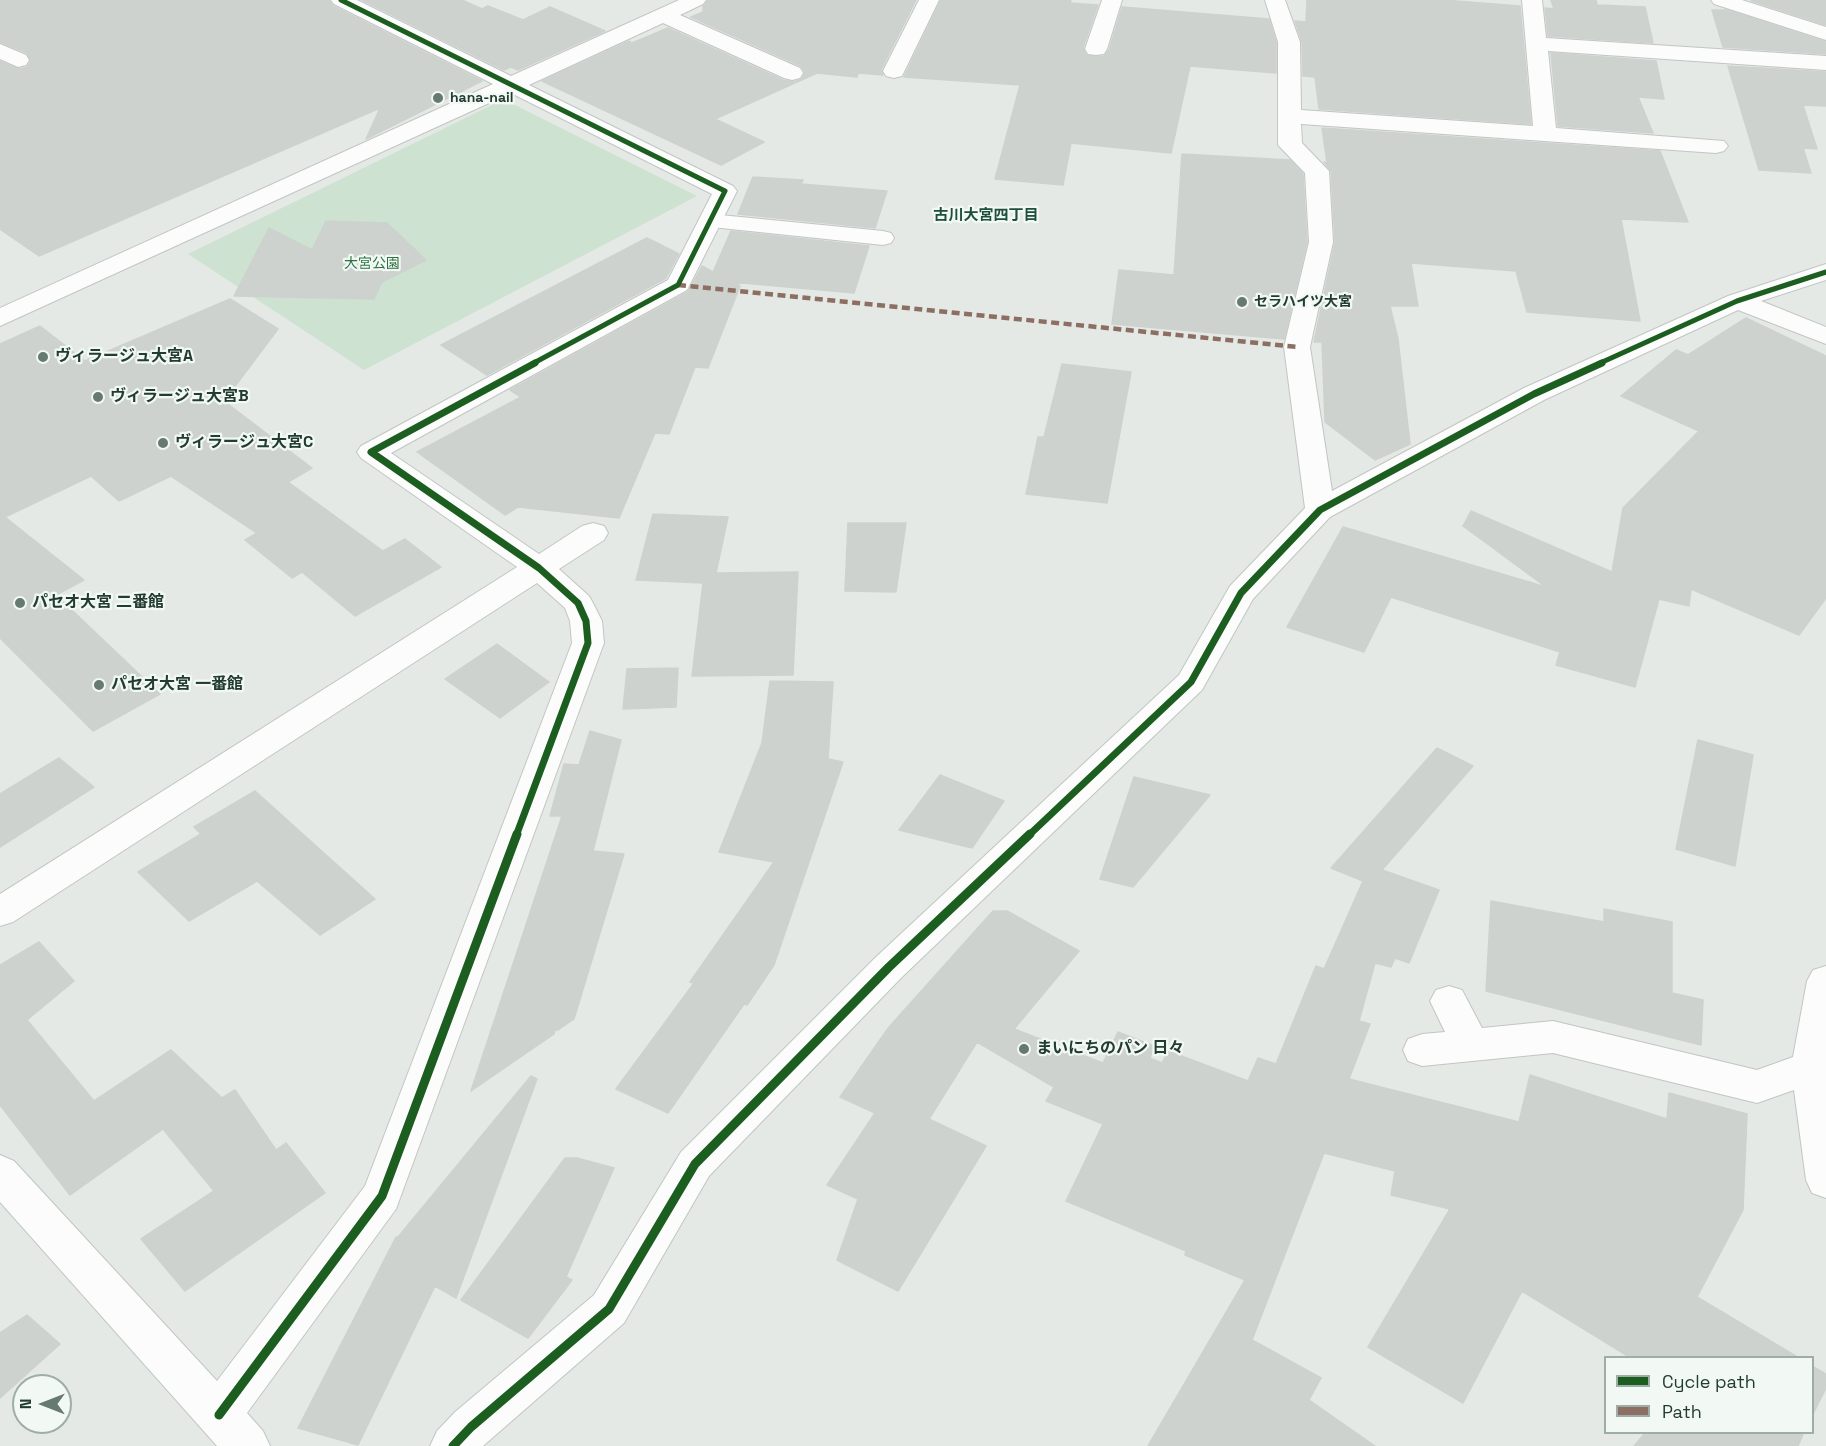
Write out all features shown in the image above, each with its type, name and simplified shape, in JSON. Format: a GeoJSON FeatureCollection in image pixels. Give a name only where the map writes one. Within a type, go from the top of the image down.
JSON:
{"type":"FeatureCollection","features":[{"type":"Feature","properties":{"kind":"street"},"geometry":{"type":"LineString","coordinates":[[219,1415],[382,1196],[588,643],[586,621],[578,603],[539,568],[371,452],[678,285],[725,191],[341,0]]}},
{"type":"Feature","properties":{"kind":"street"},"geometry":{"type":"LineString","coordinates":[[0,318],[696,0]]}},
{"type":"Feature","properties":{"kind":"street"},"geometry":{"type":"LineString","coordinates":[[894,71],[929,0]]}},
{"type":"Feature","properties":{"kind":"street"},"geometry":{"type":"LineString","coordinates":[[1096,49],[1112,0]]}},
{"type":"Feature","properties":{"kind":"street"},"geometry":{"type":"LineString","coordinates":[[1275,0],[1289,42],[1290,145],[1317,171],[1321,242],[1297,347],[1320,510]]}},
{"type":"Feature","properties":{"kind":"street"},"geometry":{"type":"LineString","coordinates":[[1532,0],[1545,134]]}},
{"type":"Feature","properties":{"kind":"street"},"geometry":{"type":"LineString","coordinates":[[1721,0],[1826,34]]}},
{"type":"Feature","properties":{"kind":"street"},"geometry":{"type":"LineString","coordinates":[[663,15],[792,73]]}},
{"type":"Feature","properties":{"kind":"street"},"geometry":{"type":"LineString","coordinates":[[1536,44],[1826,63]]}},
{"type":"Feature","properties":{"kind":"street"},"geometry":{"type":"LineString","coordinates":[[1290,116],[1716,146]]}},
{"type":"Feature","properties":{"kind":"street"},"geometry":{"type":"LineString","coordinates":[[453,1446],[471,1427],[609,1309],[694,1164],[889,967],[1191,682],[1240,593],[1320,510],[1534,394],[1737,301],[1826,272]]}},
{"type":"Feature","properties":{"kind":"street"},"geometry":{"type":"LineString","coordinates":[[1737,301],[1826,336]]}},
{"type":"Feature","properties":{"kind":"street"},"geometry":{"type":"LineString","coordinates":[[0,912],[593,533]]}},
{"type":"Feature","properties":{"kind":"street"},"geometry":{"type":"LineString","coordinates":[[1826,981],[1811,1067],[1826,1180]]}},
{"type":"Feature","properties":{"kind":"street"},"geometry":{"type":"LineString","coordinates":[[1449,1001],[1471,1045]]}},
{"type":"Feature","properties":{"kind":"street"},"geometry":{"type":"LineString","coordinates":[[1422,1050],[1553,1037],[1757,1087],[1811,1067]]}},
{"type":"Feature","properties":{"kind":"street"},"geometry":{"type":"LineString","coordinates":[[0,1173],[247,1446]]}},
{"type":"Feature","properties":{"kind":"lane"},"geometry":{"type":"LineString","coordinates":[[711,222],[884,238]]}},
{"type":"Feature","properties":{"kind":"green space","name":"大宮公園"},"geometry":{"type":"Polygon","coordinates":[[[494,104],[515,105],[697,196],[364,370],[188,254],[494,104]]]}},
{"type":"Feature","properties":{"kind":"building"},"geometry":{"type":"Polygon","coordinates":[[[0,0],[329,0],[333,6],[482,81],[366,139],[380,108],[39,256],[0,229],[0,61],[19,69],[27,67],[31,61],[27,53],[0,42],[0,0]]]}},
{"type":"Feature","properties":{"kind":"building"},"geometry":{"type":"Polygon","coordinates":[[[362,0],[462,0],[482,9],[488,6],[523,20],[550,7],[605,31],[518,70],[511,67],[504,70],[362,0]]]}},
{"type":"Feature","properties":{"kind":"building"},"geometry":{"type":"Polygon","coordinates":[[[708,0],[916,0],[881,70],[883,75],[858,73],[857,77],[817,73],[715,119],[764,142],[721,165],[542,81],[629,41],[632,43],[668,28],[783,80],[793,82],[802,79],[805,72],[801,66],[691,17],[703,12],[703,7],[708,0]]]}},
{"type":"Feature","properties":{"kind":"building"},"geometry":{"type":"Polygon","coordinates":[[[941,0],[1071,0],[1070,3],[1098,5],[1083,48],[1086,55],[1096,57],[1104,56],[1109,50],[1122,7],[1269,19],[1276,42],[1276,73],[1190,66],[1171,153],[1071,143],[1063,185],[995,179],[1020,85],[904,77],[941,0]]]}},
{"type":"Feature","properties":{"kind":"building"},"geometry":{"type":"Polygon","coordinates":[[[1307,0],[1443,0],[1520,6],[1531,124],[1319,109],[1315,77],[1303,76],[1302,42],[1295,21],[1306,22],[1307,0]]]}},
{"type":"Feature","properties":{"kind":"building"},"geometry":{"type":"Polygon","coordinates":[[[1551,0],[1596,0],[1597,5],[1645,7],[1653,43],[1548,36],[1545,8],[1554,9],[1551,0]]]}},
{"type":"Feature","properties":{"kind":"building"},"geometry":{"type":"Polygon","coordinates":[[[1826,0],[1826,25],[1752,1],[1826,0]]]}},
{"type":"Feature","properties":{"kind":"building"},"geometry":{"type":"Polygon","coordinates":[[[1712,10],[1727,10],[1826,42],[1826,54],[1723,47],[1712,10]]]}},
{"type":"Feature","properties":{"kind":"building"},"geometry":{"type":"Polygon","coordinates":[[[1551,53],[1656,61],[1664,99],[1638,97],[1653,133],[1558,126],[1551,53]]]}},
{"type":"Feature","properties":{"kind":"building"},"geometry":{"type":"Polygon","coordinates":[[[1728,66],[1826,72],[1826,106],[1803,105],[1817,149],[1803,148],[1811,173],[1759,170],[1728,66]]]}},
{"type":"Feature","properties":{"kind":"building"},"geometry":{"type":"Polygon","coordinates":[[[1322,128],[1660,151],[1688,222],[1621,219],[1640,321],[1527,312],[1516,271],[1411,263],[1418,306],[1390,306],[1398,339],[1410,444],[1375,460],[1325,422],[1322,342],[1314,342],[1335,242],[1331,171],[1324,162],[1327,163],[1322,128]]]}},
{"type":"Feature","properties":{"kind":"building"},"geometry":{"type":"Polygon","coordinates":[[[1182,154],[1290,160],[1303,174],[1307,242],[1284,339],[1112,324],[1119,270],[1174,275],[1182,154]]]}},
{"type":"Feature","properties":{"kind":"building"},"geometry":{"type":"Polygon","coordinates":[[[753,177],[803,180],[801,184],[887,191],[875,228],[738,214],[753,177]]]}},
{"type":"Feature","properties":{"kind":"building"},"geometry":{"type":"Polygon","coordinates":[[[326,221],[387,223],[426,260],[382,282],[374,299],[234,296],[269,228],[312,250],[326,221]]]}},
{"type":"Feature","properties":{"kind":"building"},"geometry":{"type":"Polygon","coordinates":[[[731,231],[869,246],[854,293],[732,282],[740,286],[708,368],[695,367],[669,434],[655,433],[619,518],[518,507],[505,515],[417,452],[521,397],[510,390],[688,292],[702,266],[713,272],[731,231]]]}},
{"type":"Feature","properties":{"kind":"building"},"geometry":{"type":"Polygon","coordinates":[[[647,238],[679,254],[666,278],[487,375],[441,345],[647,238]]]}},
{"type":"Feature","properties":{"kind":"building"},"geometry":{"type":"Polygon","coordinates":[[[230,299],[278,329],[224,401],[312,468],[288,482],[383,551],[405,539],[441,567],[355,616],[302,572],[292,578],[245,540],[257,533],[171,476],[119,501],[91,476],[5,517],[84,580],[56,595],[160,694],[93,731],[0,638],[0,344],[40,326],[85,361],[230,299]]]}},
{"type":"Feature","properties":{"kind":"building"},"geometry":{"type":"Polygon","coordinates":[[[1746,318],[1826,356],[1826,598],[1799,635],[1691,589],[1689,606],[1659,599],[1635,687],[1556,665],[1560,652],[1391,597],[1364,652],[1287,627],[1343,527],[1546,587],[1463,526],[1471,511],[1612,572],[1623,508],[1699,431],[1621,396],[1676,350],[1688,355],[1746,318]]]}},
{"type":"Feature","properties":{"kind":"building"},"geometry":{"type":"Polygon","coordinates":[[[1062,364],[1131,372],[1107,503],[1026,494],[1038,437],[1044,437],[1062,364]]]}},
{"type":"Feature","properties":{"kind":"building"},"geometry":{"type":"Polygon","coordinates":[[[653,514],[728,517],[716,573],[798,572],[793,675],[692,676],[703,583],[636,580],[653,514]]]}},
{"type":"Feature","properties":{"kind":"building"},"geometry":{"type":"Polygon","coordinates":[[[848,523],[906,523],[896,592],[845,591],[848,523]]]}},
{"type":"Feature","properties":{"kind":"building"},"geometry":{"type":"Polygon","coordinates":[[[497,644],[549,682],[500,718],[445,679],[497,644]]]}},
{"type":"Feature","properties":{"kind":"building"},"geometry":{"type":"Polygon","coordinates":[[[678,668],[676,707],[623,709],[627,669],[678,668]]]}},
{"type":"Feature","properties":{"kind":"building"},"geometry":{"type":"Polygon","coordinates":[[[770,681],[833,682],[828,759],[843,762],[774,965],[668,1113],[616,1089],[694,983],[690,982],[774,862],[719,852],[762,743],[770,681]]]}},
{"type":"Feature","properties":{"kind":"building"},"geometry":{"type":"Polygon","coordinates":[[[590,731],[621,740],[593,851],[624,854],[574,1019],[555,1030],[554,1034],[471,1091],[562,816],[550,816],[564,764],[579,765],[590,731]]]}},
{"type":"Feature","properties":{"kind":"building"},"geometry":{"type":"Polygon","coordinates":[[[1698,740],[1753,755],[1735,866],[1676,849],[1698,740]]]}},
{"type":"Feature","properties":{"kind":"building"},"geometry":{"type":"Polygon","coordinates":[[[1437,748],[1473,766],[1382,870],[1439,890],[1409,963],[1395,958],[1391,967],[1375,963],[1359,1021],[1370,1024],[1349,1079],[1519,1122],[1530,1075],[1667,1119],[1669,1093],[1747,1114],[1743,1210],[1697,1297],[1796,1356],[1628,1356],[1522,1291],[1463,1403],[1368,1347],[1450,1209],[1391,1195],[1395,1171],[1324,1153],[1252,1340],[1321,1378],[1309,1400],[1375,1446],[1148,1446],[1245,1280],[1185,1255],[1186,1251],[1066,1201],[1103,1124],[1046,1101],[1054,1087],[977,1042],[929,1119],[986,1146],[898,1291],[837,1260],[858,1199],[827,1185],[875,1113],[840,1097],[889,1027],[993,911],[1007,911],[1079,951],[1014,1029],[1103,1063],[1118,1032],[1154,1046],[1150,1058],[1162,1063],[1168,1051],[1248,1081],[1258,1058],[1276,1064],[1316,966],[1324,969],[1363,881],[1331,868],[1437,748]]]}},
{"type":"Feature","properties":{"kind":"building"},"geometry":{"type":"Polygon","coordinates":[[[59,758],[94,787],[0,847],[0,794],[59,758]]]}},
{"type":"Feature","properties":{"kind":"building"},"geometry":{"type":"Polygon","coordinates":[[[940,775],[1004,801],[972,848],[899,830],[940,775]]]}},
{"type":"Feature","properties":{"kind":"building"},"geometry":{"type":"Polygon","coordinates":[[[1134,777],[1210,795],[1133,887],[1100,879],[1134,777]]]}},
{"type":"Feature","properties":{"kind":"building"},"geometry":{"type":"Polygon","coordinates":[[[255,791],[375,899],[320,935],[257,881],[189,921],[138,872],[201,834],[194,827],[255,791]]]}},
{"type":"Feature","properties":{"kind":"building"},"geometry":{"type":"Polygon","coordinates":[[[1491,901],[1604,922],[1604,909],[1672,922],[1672,993],[1703,1000],[1701,1045],[1486,991],[1491,901]]]}},
{"type":"Feature","properties":{"kind":"building"},"geometry":{"type":"Polygon","coordinates":[[[39,942],[74,981],[27,1020],[94,1101],[171,1050],[222,1098],[235,1090],[276,1150],[286,1143],[325,1193],[185,1291],[141,1239],[214,1191],[163,1129],[70,1195],[0,1105],[0,965],[39,942]]]}},
{"type":"Feature","properties":{"kind":"building"},"geometry":{"type":"Polygon","coordinates":[[[531,1076],[537,1079],[456,1298],[435,1286],[358,1445],[298,1428],[396,1237],[531,1076]]]}},
{"type":"Feature","properties":{"kind":"building"},"geometry":{"type":"Polygon","coordinates":[[[565,1158],[577,1158],[614,1168],[566,1277],[572,1280],[528,1338],[461,1300],[565,1158]]]}},
{"type":"Feature","properties":{"kind":"building"},"geometry":{"type":"Polygon","coordinates":[[[27,1315],[60,1344],[27,1374],[12,1374],[12,1387],[0,1398],[0,1333],[27,1315]]]}},
{"type":"Feature","properties":{"kind":"building"},"geometry":{"type":"Polygon","coordinates":[[[1814,1367],[1826,1374],[1826,1388],[1814,1412],[1814,1367]]]}},
{"type":"Feature","properties":{"kind":"building"},"geometry":{"type":"Polygon","coordinates":[[[1644,1434],[1803,1434],[1798,1446],[1634,1446],[1644,1434]]]}},
{"type":"Feature","properties":{"kind":"marked path"},"geometry":{"type":"LineString","coordinates":[[678,285],[1297,347]]}},
{"type":"Feature","properties":{"kind":"cycle path"},"geometry":{"type":"LineString","coordinates":[[219,1415],[382,1196],[588,643],[586,621],[578,603],[539,568],[371,452],[678,285],[725,191],[341,0]]}},
{"type":"Feature","properties":{"kind":"cycle path"},"geometry":{"type":"LineString","coordinates":[[453,1446],[471,1427],[609,1309],[695,1164],[889,967],[1191,682],[1241,593],[1320,510],[1534,394],[1737,301],[1826,272]]}},
{"type":"Feature","properties":{"kind":"place","name":"hana-nail"},"geometry":{"type":"Point","coordinates":[438,98]}},
{"type":"Feature","properties":{"kind":"place","name":"セラハイツ大宮"},"geometry":{"type":"Point","coordinates":[1242,302]}},
{"type":"Feature","properties":{"kind":"place","name":"ヴィラージュ大宮A"},"geometry":{"type":"Point","coordinates":[43,357]}},
{"type":"Feature","properties":{"kind":"place","name":"ヴィラージュ大宮B"},"geometry":{"type":"Point","coordinates":[98,397]}},
{"type":"Feature","properties":{"kind":"place","name":"ヴィラージュ大宮C"},"geometry":{"type":"Point","coordinates":[163,443]}},
{"type":"Feature","properties":{"kind":"place","name":"パセオ大宮 二番館"},"geometry":{"type":"Point","coordinates":[20,603]}},
{"type":"Feature","properties":{"kind":"place","name":"パセオ大宮 一番館"},"geometry":{"type":"Point","coordinates":[99,685]}},
{"type":"Feature","properties":{"kind":"place","name":"まいにちのパン 日々"},"geometry":{"type":"Point","coordinates":[1024,1049]}},
{"type":"Feature","properties":{"kind":"district","name":"古川大宮四丁目"},"geometry":{"type":"Point","coordinates":[986,216]}}]}
